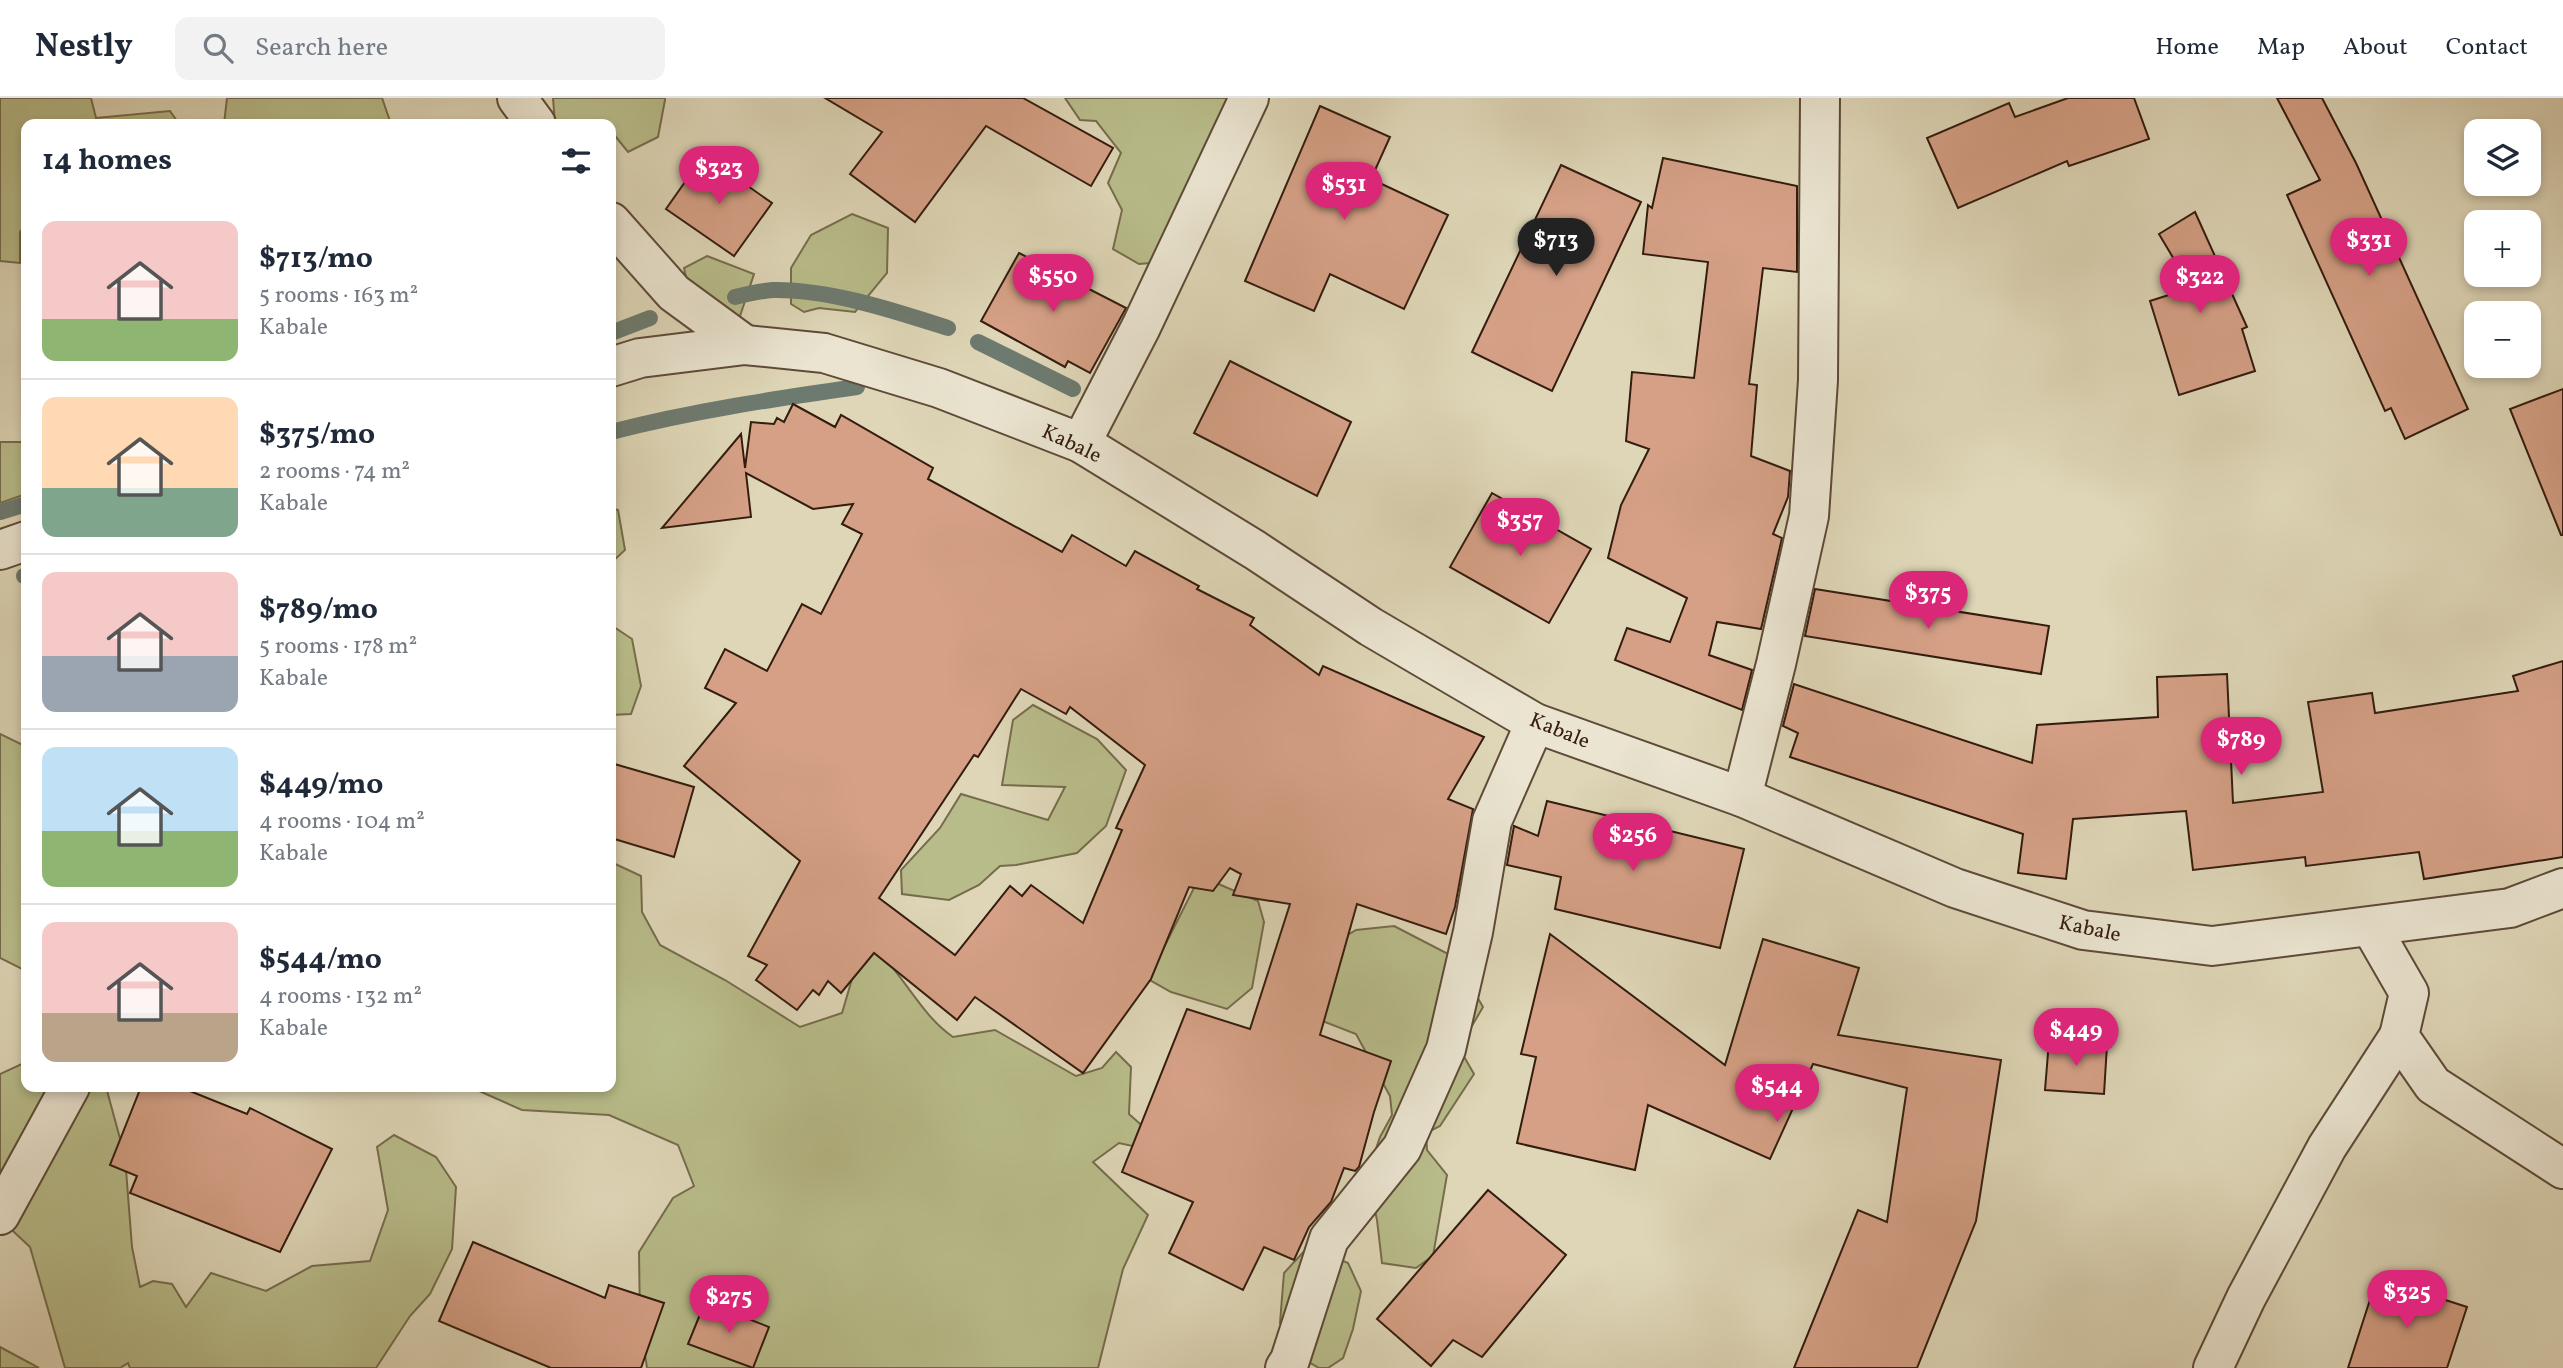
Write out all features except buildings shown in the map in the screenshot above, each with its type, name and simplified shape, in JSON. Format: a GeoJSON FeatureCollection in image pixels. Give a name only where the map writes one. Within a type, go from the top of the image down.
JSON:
{"type":"FeatureCollection","features":[{"type":"Feature","properties":{"kind":"street"},"geometry":{"type":"LineString","coordinates":[[517,98],[532,119]]}},
{"type":"Feature","properties":{"kind":"street"},"geometry":{"type":"LineString","coordinates":[[1081,443],[1141,327],[1249,98]]}},
{"type":"Feature","properties":{"kind":"street"},"geometry":{"type":"LineString","coordinates":[[1742,797],[1776,664],[1809,516],[1818,380],[1820,98]]}},
{"type":"Feature","properties":{"kind":"street"},"geometry":{"type":"LineString","coordinates":[[616,228],[674,293],[745,345]]}},
{"type":"Feature","properties":{"kind":"street","name":"Kabale"},"geometry":{"type":"LineString","coordinates":[[616,365],[640,358],[745,345],[824,352],[939,387],[1081,443],[1255,550],[1371,627],[1535,723],[1742,797],[1955,888],[2083,930],[2212,946],[2510,908],[2563,888]]}},
{"type":"Feature","properties":{"kind":"street"},"geometry":{"type":"LineString","coordinates":[[0,550],[21,543]]}},
{"type":"Feature","properties":{"kind":"street"},"geometry":{"type":"LineString","coordinates":[[1284,1368],[1290,1360],[1329,1239],[1402,1148],[1446,1049],[1473,932],[1493,821],[1535,723]]}},
{"type":"Feature","properties":{"kind":"street"},"geometry":{"type":"LineString","coordinates":[[2213,1368],[2246,1298],[2327,1147],[2399,1036],[2409,993],[2371,927]]}},
{"type":"Feature","properties":{"kind":"street"},"geometry":{"type":"LineString","coordinates":[[2399,1036],[2433,1085],[2563,1169]]}},
{"type":"Feature","properties":{"kind":"street"},"geometry":{"type":"LineString","coordinates":[[0,1215],[68,1092]]}},
{"type":"Feature","properties":{"kind":"green space"},"geometry":{"type":"Polygon","coordinates":[[[0,98],[91,98],[96,118],[170,111],[176,119],[21,119],[20,263],[0,261],[0,98]]]}},
{"type":"Feature","properties":{"kind":"green space"},"geometry":{"type":"Polygon","coordinates":[[[227,98],[382,98],[389,119],[225,119],[227,98]]]}},
{"type":"Feature","properties":{"kind":"green space"},"geometry":{"type":"Polygon","coordinates":[[[553,98],[665,98],[658,137],[628,152],[616,137],[616,119],[555,119],[553,98]]]}},
{"type":"Feature","properties":{"kind":"green space"},"geometry":{"type":"Polygon","coordinates":[[[1065,98],[1232,98],[1163,262],[1139,264],[1113,249],[1122,210],[1108,183],[1121,153],[1096,121],[1080,120],[1065,98]]]}},
{"type":"Feature","properties":{"kind":"green space"},"geometry":{"type":"Polygon","coordinates":[[[852,214],[888,228],[887,273],[855,312],[819,308],[804,312],[791,304],[791,268],[811,235],[852,214]]]}},
{"type":"Feature","properties":{"kind":"green space"},"geometry":{"type":"Polygon","coordinates":[[[707,256],[754,274],[740,316],[710,329],[695,321],[684,268],[707,256]]]}},
{"type":"Feature","properties":{"kind":"green space"},"geometry":{"type":"Polygon","coordinates":[[[0,442],[21,442],[21,496],[0,503],[0,442]]]}},
{"type":"Feature","properties":{"kind":"green space"},"geometry":{"type":"Polygon","coordinates":[[[616,509],[618,510],[625,550],[616,558],[616,509]]]}},
{"type":"Feature","properties":{"kind":"green space"},"geometry":{"type":"Polygon","coordinates":[[[616,628],[632,639],[641,686],[631,714],[616,715],[616,628]]]}},
{"type":"Feature","properties":{"kind":"green space"},"geometry":{"type":"Polygon","coordinates":[[[1033,705],[1097,739],[1126,770],[1106,826],[1077,853],[1000,866],[979,885],[949,900],[902,894],[901,870],[940,828],[961,794],[1048,820],[1065,787],[1002,785],[1013,720],[1033,705]]]}},
{"type":"Feature","properties":{"kind":"green space"},"geometry":{"type":"Polygon","coordinates":[[[0,734],[21,744],[21,968],[0,958],[0,734]]]}},
{"type":"Feature","properties":{"kind":"green space"},"geometry":{"type":"Polygon","coordinates":[[[616,864],[641,876],[642,912],[660,945],[725,980],[800,1027],[842,1013],[857,962],[877,950],[922,1007],[953,1037],[995,1030],[1076,1076],[1102,1068],[1116,1052],[1131,1067],[1129,1114],[1156,1138],[1146,1149],[1119,1143],[1093,1162],[1148,1215],[1123,1269],[1098,1368],[647,1368],[640,1322],[639,1252],[673,1198],[694,1186],[678,1145],[609,1115],[522,1110],[481,1092],[616,1092],[616,864]]]}},
{"type":"Feature","properties":{"kind":"green space"},"geometry":{"type":"Polygon","coordinates":[[[1200,876],[1258,901],[1264,922],[1252,988],[1227,1009],[1171,992],[1148,979],[1200,876]]]}},
{"type":"Feature","properties":{"kind":"green space"},"geometry":{"type":"Polygon","coordinates":[[[1394,926],[1454,957],[1483,1007],[1459,1048],[1474,1074],[1440,1126],[1426,1133],[1427,1150],[1447,1175],[1433,1256],[1416,1268],[1382,1263],[1377,1220],[1367,1175],[1380,1137],[1392,1115],[1390,1096],[1356,1034],[1312,1017],[1346,936],[1356,930],[1394,926]]]}},
{"type":"Feature","properties":{"kind":"green space"},"geometry":{"type":"Polygon","coordinates":[[[21,1064],[21,1092],[107,1092],[125,1157],[132,1247],[140,1287],[153,1281],[172,1284],[186,1307],[211,1273],[266,1291],[312,1266],[370,1261],[388,1210],[377,1147],[394,1135],[436,1157],[456,1187],[452,1249],[430,1294],[410,1316],[376,1368],[130,1368],[128,1363],[120,1368],[65,1368],[30,1247],[0,1219],[0,1074],[21,1064]]]}},
{"type":"Feature","properties":{"kind":"green space"},"geometry":{"type":"Polygon","coordinates":[[[1309,1246],[1348,1263],[1361,1291],[1353,1329],[1343,1358],[1328,1368],[1319,1368],[1307,1361],[1280,1323],[1284,1273],[1309,1246]]]}},
{"type":"Feature","properties":{"kind":"green space"},"geometry":{"type":"Polygon","coordinates":[[[0,1347],[39,1368],[0,1368],[0,1347]]]}},
{"type":"Feature","properties":{"kind":"waterway"},"geometry":{"type":"LineString","coordinates":[[735,297],[773,290],[817,293],[862,302],[948,328]]}},
{"type":"Feature","properties":{"kind":"waterway"},"geometry":{"type":"LineString","coordinates":[[616,331],[650,318]]}},
{"type":"Feature","properties":{"kind":"waterway"},"geometry":{"type":"LineString","coordinates":[[978,342],[1073,389]]}},
{"type":"Feature","properties":{"kind":"waterway"},"geometry":{"type":"LineString","coordinates":[[616,431],[703,412],[857,387]]}},
{"type":"Feature","properties":{"kind":"waterway"},"geometry":{"type":"LineString","coordinates":[[0,512],[21,506]]}}]}
